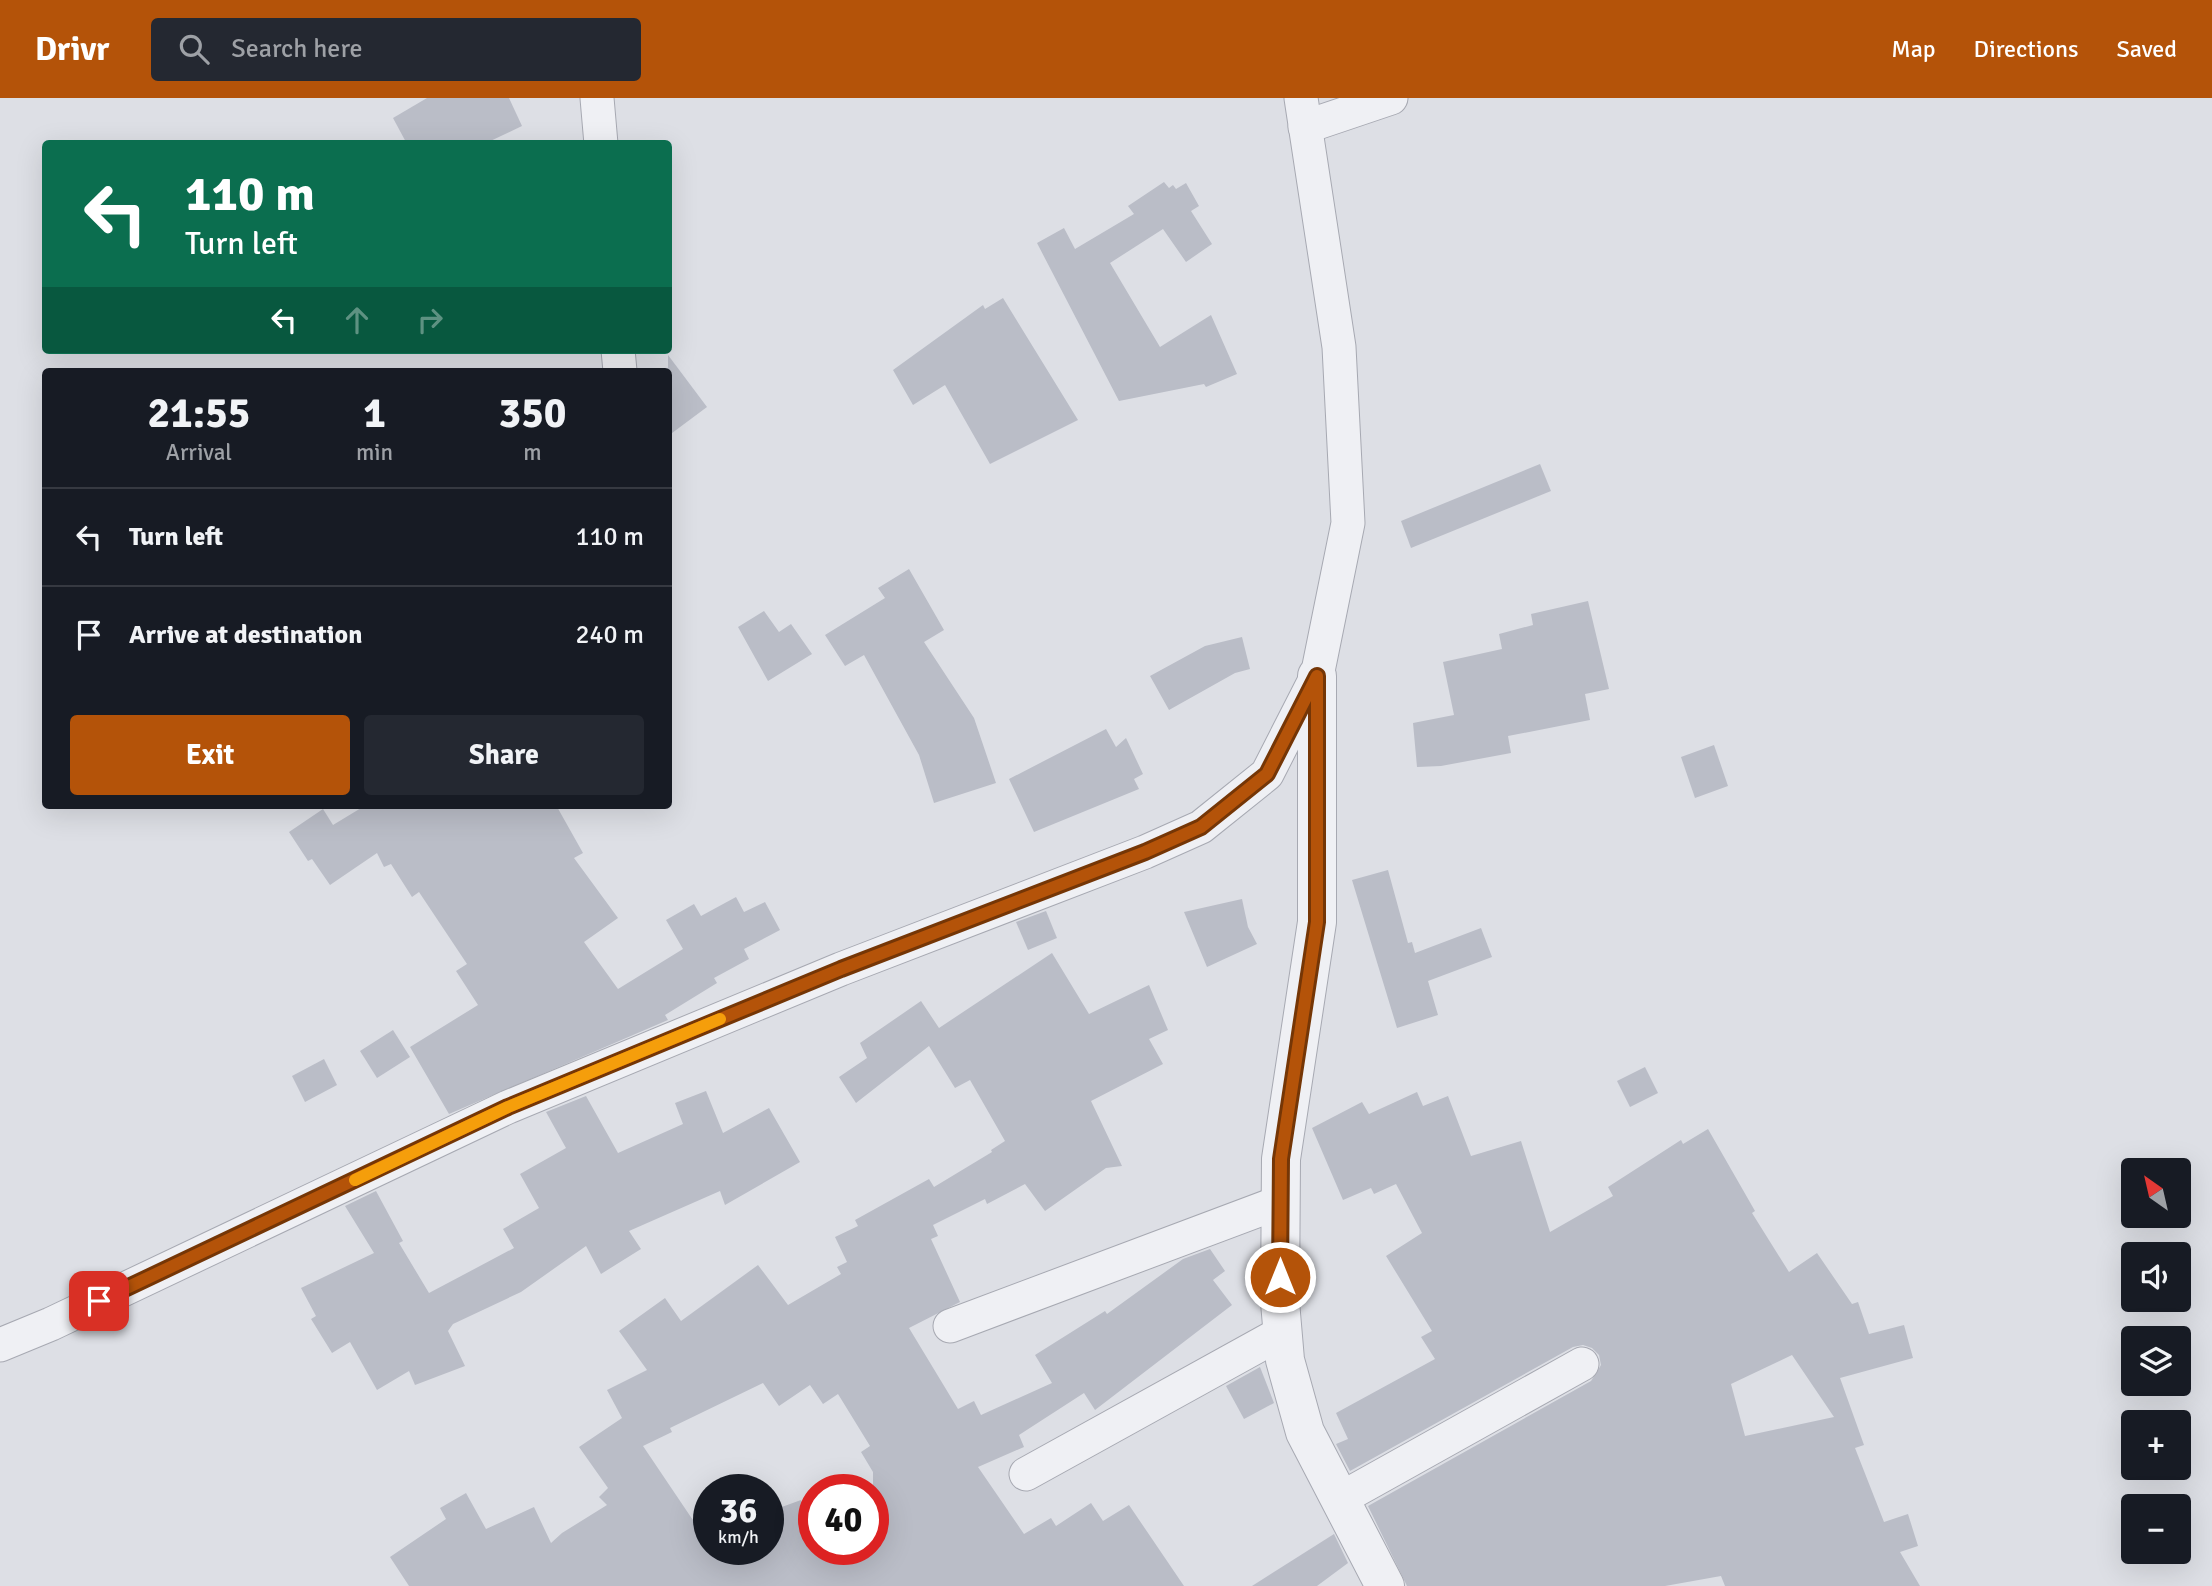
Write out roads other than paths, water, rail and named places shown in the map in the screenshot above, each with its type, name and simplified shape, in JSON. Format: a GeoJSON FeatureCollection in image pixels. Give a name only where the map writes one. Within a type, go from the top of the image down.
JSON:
{"type":"FeatureCollection","features":[{"type":"Feature","properties":{"kind":"street"},"geometry":{"type":"LineString","coordinates":[[597,98],[601,140]]}},
{"type":"Feature","properties":{"kind":"street"},"geometry":{"type":"LineString","coordinates":[[1385,1586],[1305,1432],[1285,1360],[1280,1202],[1281,1159],[1317,922],[1317,676],[1348,523],[1339,347],[1303,112],[1391,98]]}},
{"type":"Feature","properties":{"kind":"street"},"geometry":{"type":"LineString","coordinates":[[0,1345],[51,1324],[508,1107],[841,969],[1145,852],[1201,827],[1267,774],[1317,676]]}},
{"type":"Feature","properties":{"kind":"street"},"geometry":{"type":"LineString","coordinates":[[950,1326],[1280,1202]]}},
{"type":"Feature","properties":{"kind":"street"},"geometry":{"type":"LineString","coordinates":[[1026,1474],[1283,1332]]}},
{"type":"Feature","properties":{"kind":"street"},"geometry":{"type":"LineString","coordinates":[[1340,1499],[1582,1364]]}}]}
